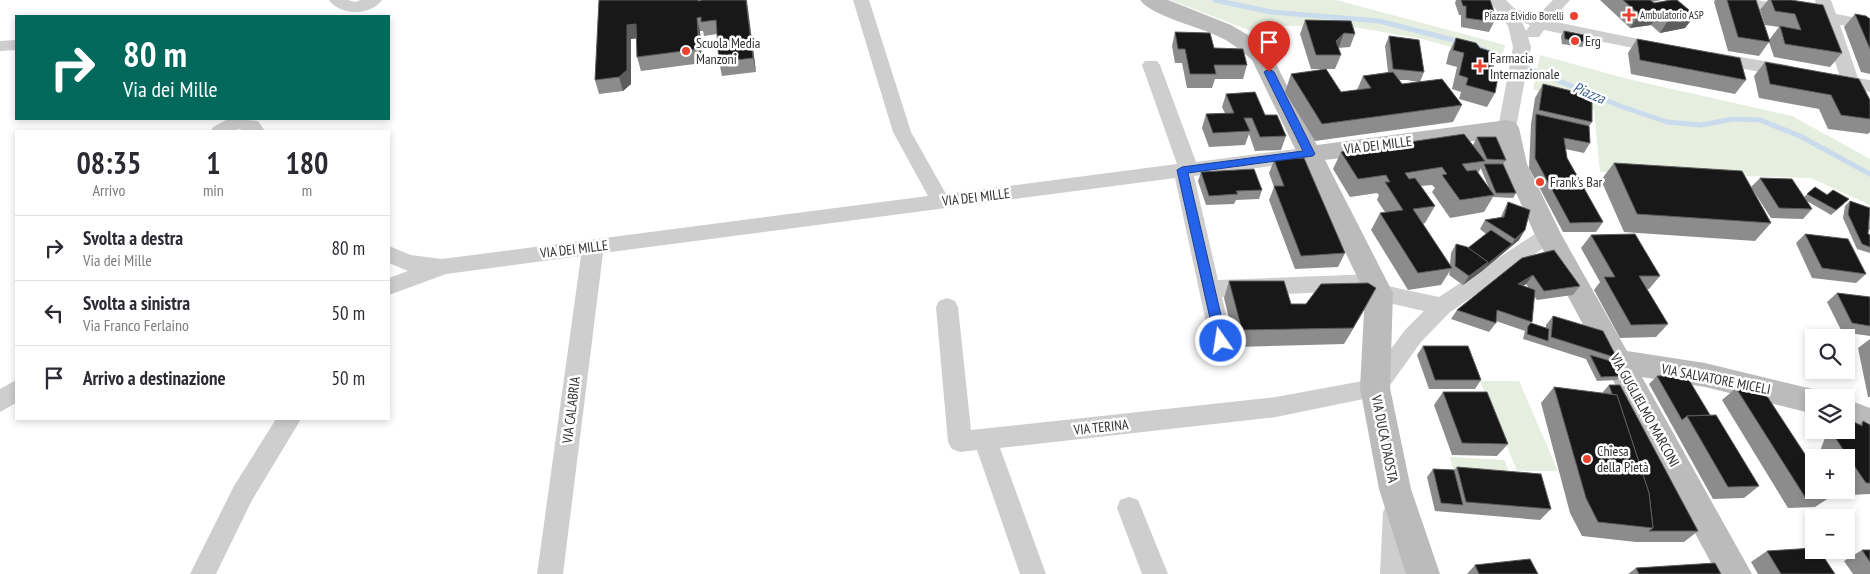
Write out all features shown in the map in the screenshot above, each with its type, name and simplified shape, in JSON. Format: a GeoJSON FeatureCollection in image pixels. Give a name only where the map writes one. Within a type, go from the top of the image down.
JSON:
{"type":"FeatureCollection","features":[{"type":"Feature","properties":{"kind":"main road"},"geometry":{"type":"LineString","coordinates":[[1151,0],[1236,36],[1250,44],[1261,56],[1376,287],[1375,388]]}},
{"type":"Feature","properties":{"kind":"main road","name":"VIA DEI MILLE"},"geometry":{"type":"LineString","coordinates":[[1310,154],[1507,128]]}},
{"type":"Feature","properties":{"kind":"main road","name":"VIA GUGLIELMO MARCONI"},"geometry":{"type":"LineString","coordinates":[[1507,128],[1515,164],[1548,235],[1735,574]]}},
{"type":"Feature","properties":{"kind":"main road","name":"VIA SALVATORE MICELI"},"geometry":{"type":"LineString","coordinates":[[1617,361],[1705,375],[1805,399]]}},
{"type":"Feature","properties":{"kind":"main road","name":"VIA DUCA D'AOSTA"},"geometry":{"type":"LineString","coordinates":[[1375,388],[1397,494]]}},
{"type":"Feature","properties":{"kind":"main road"},"geometry":{"type":"LineString","coordinates":[[1855,416],[1870,422]]}},
{"type":"Feature","properties":{"kind":"main road"},"geometry":{"type":"LineString","coordinates":[[1397,494],[1423,574]]}},
{"type":"Feature","properties":{"kind":"street"},"geometry":{"type":"LineString","coordinates":[[337,0],[349,8],[359,7],[374,0]]}},
{"type":"Feature","properties":{"kind":"street"},"geometry":{"type":"LineString","coordinates":[[862,0],[902,132],[941,202]]}},
{"type":"Feature","properties":{"kind":"street"},"geometry":{"type":"LineString","coordinates":[[1522,47],[1539,23],[1562,0]]}},
{"type":"Feature","properties":{"kind":"street"},"geometry":{"type":"LineString","coordinates":[[1729,0],[1866,26]]}},
{"type":"Feature","properties":{"kind":"street"},"geometry":{"type":"LineString","coordinates":[[1824,0],[1851,83]]}},
{"type":"Feature","properties":{"kind":"street"},"geometry":{"type":"LineString","coordinates":[[1838,0],[1866,26]]}},
{"type":"Feature","properties":{"kind":"street"},"geometry":{"type":"LineString","coordinates":[[1503,6],[1539,23],[1582,35],[1677,52]]}},
{"type":"Feature","properties":{"kind":"street"},"geometry":{"type":"LineString","coordinates":[[1503,6],[1516,26],[1522,47]]}},
{"type":"Feature","properties":{"kind":"street"},"geometry":{"type":"LineString","coordinates":[[0,46],[15,45]]}},
{"type":"Feature","properties":{"kind":"street","name":"VIA GUGLIELMO MARCONI"},"geometry":{"type":"LineString","coordinates":[[1507,128],[1522,47]]}},
{"type":"Feature","properties":{"kind":"street"},"geometry":{"type":"LineString","coordinates":[[1696,55],[1870,86]]}},
{"type":"Feature","properties":{"kind":"street"},"geometry":{"type":"LineString","coordinates":[[1151,65],[1186,170],[1221,341]]}},
{"type":"Feature","properties":{"kind":"street"},"geometry":{"type":"LineString","coordinates":[[222,130],[235,121],[251,125],[255,130]]}},
{"type":"Feature","properties":{"kind":"street","name":"VIA DEI MILLE"},"geometry":{"type":"LineString","coordinates":[[444,266],[1310,154]]}},
{"type":"Feature","properties":{"kind":"street","name":"VIA DUCA D'AOSTA"},"geometry":{"type":"LineString","coordinates":[[1375,388],[1413,336],[1442,306],[1548,235]]}},
{"type":"Feature","properties":{"kind":"street","name":"VIA CALABRIA"},"geometry":{"type":"LineString","coordinates":[[550,574],[593,247]]}},
{"type":"Feature","properties":{"kind":"street"},"geometry":{"type":"LineString","coordinates":[[390,254],[408,263],[444,266]]}},
{"type":"Feature","properties":{"kind":"street"},"geometry":{"type":"LineString","coordinates":[[390,287],[444,266]]}},
{"type":"Feature","properties":{"kind":"street"},"geometry":{"type":"LineString","coordinates":[[1209,289],[1376,287],[1442,306]]}},
{"type":"Feature","properties":{"kind":"street","name":"VIA TERINA"},"geometry":{"type":"LineString","coordinates":[[947,307],[960,442],[1276,407],[1375,388]]}},
{"type":"Feature","properties":{"kind":"street"},"geometry":{"type":"LineString","coordinates":[[0,402],[15,391]]}},
{"type":"Feature","properties":{"kind":"street"},"geometry":{"type":"LineString","coordinates":[[203,574],[221,533],[262,457],[288,420]]}},
{"type":"Feature","properties":{"kind":"street"},"geometry":{"type":"LineString","coordinates":[[985,440],[1033,574]]}},
{"type":"Feature","properties":{"kind":"street","name":"VIA DUCA D'AOSTA"},"geometry":{"type":"LineString","coordinates":[[1394,574],[1397,494]]}},
{"type":"Feature","properties":{"kind":"street"},"geometry":{"type":"LineString","coordinates":[[1129,508],[1155,574]]}},
{"type":"Feature","properties":{"kind":"green space"},"geometry":{"type":"Polygon","coordinates":[[[1170,0],[1336,0],[1505,45],[1501,61],[1422,39],[1349,26],[1282,26],[1262,35],[1170,0]]]}},
{"type":"Feature","properties":{"kind":"green space"},"geometry":{"type":"Polygon","coordinates":[[[1540,55],[1632,80],[1792,116],[1870,159],[1870,205],[1811,178],[1600,172],[1594,110],[1533,89],[1540,55]]]}},
{"type":"Feature","properties":{"kind":"green space"},"geometry":{"type":"Polygon","coordinates":[[[1480,381],[1519,381],[1558,471],[1517,471],[1480,381]]]}},
{"type":"Feature","properties":{"kind":"green space"},"geometry":{"type":"Polygon","coordinates":[[[1450,457],[1505,460],[1512,484],[1456,479],[1450,457]]]}},
{"type":"Feature","properties":{"kind":"building"},"geometry":{"type":"Polygon","coordinates":[[[599,0],[746,0],[753,58],[719,62],[716,20],[701,22],[701,17],[697,18],[699,49],[637,57],[636,24],[627,25],[627,70],[619,77],[595,80],[599,0]]]}},
{"type":"Feature","properties":{"kind":"building"},"geometry":{"type":"Polygon","coordinates":[[[1461,0],[1490,0],[1493,8],[1494,22],[1466,18],[1466,6],[1463,6],[1461,0]]]}},
{"type":"Feature","properties":{"kind":"building"},"geometry":{"type":"Polygon","coordinates":[[[1623,0],[1650,0],[1654,3],[1677,0],[1695,15],[1669,19],[1660,11],[1639,14],[1623,0]]]}},
{"type":"Feature","properties":{"kind":"building"},"geometry":{"type":"Polygon","coordinates":[[[1727,0],[1756,0],[1770,42],[1738,37],[1727,0]]]}},
{"type":"Feature","properties":{"kind":"building"},"geometry":{"type":"Polygon","coordinates":[[[1771,0],[1791,0],[1823,5],[1842,53],[1785,44],[1780,26],[1801,30],[1795,14],[1775,11],[1771,0]]]}},
{"type":"Feature","properties":{"kind":"building"},"geometry":{"type":"Polygon","coordinates":[[[1855,14],[1866,16],[1870,19],[1870,49],[1855,14]]]}},
{"type":"Feature","properties":{"kind":"building"},"geometry":{"type":"Polygon","coordinates":[[[1305,20],[1351,21],[1355,34],[1344,33],[1336,41],[1341,55],[1316,55],[1305,20]]]}},
{"type":"Feature","properties":{"kind":"building"},"geometry":{"type":"Polygon","coordinates":[[[1564,31],[1584,35],[1585,42],[1565,39],[1564,31]]]}},
{"type":"Feature","properties":{"kind":"building"},"geometry":{"type":"Polygon","coordinates":[[[1175,32],[1210,33],[1214,48],[1243,49],[1247,65],[1214,65],[1216,74],[1190,74],[1185,49],[1178,49],[1175,32]]]}},
{"type":"Feature","properties":{"kind":"building"},"geometry":{"type":"Polygon","coordinates":[[[1389,36],[1419,40],[1424,72],[1393,69],[1389,36]]]}},
{"type":"Feature","properties":{"kind":"building"},"geometry":{"type":"Polygon","coordinates":[[[1456,38],[1476,43],[1480,48],[1496,53],[1491,75],[1498,77],[1495,93],[1466,85],[1468,78],[1459,75],[1464,53],[1453,50],[1456,38]]]}},
{"type":"Feature","properties":{"kind":"building"},"geometry":{"type":"Polygon","coordinates":[[[1637,39],[1740,58],[1746,80],[1640,60],[1637,39]]]}},
{"type":"Feature","properties":{"kind":"building"},"geometry":{"type":"Polygon","coordinates":[[[1765,62],[1859,79],[1870,100],[1870,119],[1841,115],[1831,95],[1770,84],[1765,62]]]}},
{"type":"Feature","properties":{"kind":"building"},"geometry":{"type":"Polygon","coordinates":[[[1326,69],[1341,92],[1371,88],[1363,76],[1393,72],[1402,84],[1442,79],[1462,105],[1322,124],[1291,74],[1326,69]]]}},
{"type":"Feature","properties":{"kind":"building"},"geometry":{"type":"Polygon","coordinates":[[[1543,84],[1592,96],[1592,122],[1539,110],[1543,84]]]}},
{"type":"Feature","properties":{"kind":"building"},"geometry":{"type":"Polygon","coordinates":[[[1255,92],[1265,115],[1277,115],[1286,136],[1260,137],[1252,118],[1244,118],[1250,131],[1213,133],[1206,114],[1234,113],[1226,94],[1255,92]]]}},
{"type":"Feature","properties":{"kind":"building"},"geometry":{"type":"Polygon","coordinates":[[[1536,114],[1589,126],[1590,143],[1564,138],[1567,158],[1603,222],[1570,223],[1535,158],[1536,114]]]}},
{"type":"Feature","properties":{"kind":"building"},"geometry":{"type":"Polygon","coordinates":[[[1464,134],[1485,161],[1462,164],[1467,171],[1476,170],[1494,195],[1460,200],[1442,175],[1447,174],[1442,167],[1405,173],[1409,179],[1415,178],[1435,206],[1413,209],[1452,268],[1418,273],[1380,213],[1403,210],[1385,182],[1390,182],[1386,175],[1358,179],[1341,152],[1464,134]]]}},
{"type":"Feature","properties":{"kind":"building"},"geometry":{"type":"Polygon","coordinates":[[[1477,137],[1496,137],[1506,160],[1487,159],[1477,137]]]}},
{"type":"Feature","properties":{"kind":"building"},"geometry":{"type":"Polygon","coordinates":[[[1304,158],[1345,253],[1301,256],[1274,186],[1284,186],[1274,160],[1304,158]]]}},
{"type":"Feature","properties":{"kind":"building"},"geometry":{"type":"Polygon","coordinates":[[[1614,163],[1742,171],[1771,223],[1637,214],[1614,163]]]}},
{"type":"Feature","properties":{"kind":"building"},"geometry":{"type":"Polygon","coordinates":[[[1484,164],[1503,164],[1516,193],[1496,193],[1484,164]]]}},
{"type":"Feature","properties":{"kind":"building"},"geometry":{"type":"Polygon","coordinates":[[[1254,169],[1262,190],[1236,191],[1238,194],[1209,196],[1201,172],[1254,169]]]}},
{"type":"Feature","properties":{"kind":"building"},"geometry":{"type":"Polygon","coordinates":[[[1760,178],[1792,179],[1812,209],[1779,208],[1760,178]]]}},
{"type":"Feature","properties":{"kind":"building"},"geometry":{"type":"Polygon","coordinates":[[[1815,187],[1827,195],[1833,190],[1849,199],[1836,210],[1807,194],[1815,187]]]}},
{"type":"Feature","properties":{"kind":"building"},"geometry":{"type":"Polygon","coordinates":[[[1850,201],[1870,208],[1868,234],[1870,235],[1870,247],[1862,244],[1848,214],[1850,201]]]}},
{"type":"Feature","properties":{"kind":"building"},"geometry":{"type":"Polygon","coordinates":[[[1508,202],[1530,210],[1525,230],[1515,239],[1485,220],[1504,217],[1508,202]]]}},
{"type":"Feature","properties":{"kind":"building"},"geometry":{"type":"Polygon","coordinates":[[[1491,230],[1512,244],[1485,266],[1488,262],[1468,248],[1491,230]]]}},
{"type":"Feature","properties":{"kind":"building"},"geometry":{"type":"Polygon","coordinates":[[[1635,234],[1660,276],[1639,276],[1668,324],[1631,325],[1604,277],[1615,277],[1591,235],[1635,234]]]}},
{"type":"Feature","properties":{"kind":"building"},"geometry":{"type":"Polygon","coordinates":[[[1805,234],[1848,239],[1866,274],[1822,268],[1805,234]]]}},
{"type":"Feature","properties":{"kind":"building"},"geometry":{"type":"Polygon","coordinates":[[[1456,244],[1467,247],[1488,262],[1469,276],[1455,266],[1456,244]]]}},
{"type":"Feature","properties":{"kind":"building"},"geometry":{"type":"Polygon","coordinates":[[[1554,250],[1580,286],[1544,291],[1533,275],[1518,284],[1535,290],[1532,322],[1497,310],[1496,323],[1457,310],[1522,258],[1554,250]]]}},
{"type":"Feature","properties":{"kind":"building"},"geometry":{"type":"Polygon","coordinates":[[[1229,281],[1284,281],[1291,304],[1306,304],[1321,284],[1368,283],[1376,288],[1353,328],[1242,330],[1229,281]]]}},
{"type":"Feature","properties":{"kind":"building"},"geometry":{"type":"Polygon","coordinates":[[[1837,293],[1870,297],[1870,326],[1852,323],[1837,293]]]}},
{"type":"Feature","properties":{"kind":"building"},"geometry":{"type":"Polygon","coordinates":[[[1553,316],[1603,331],[1617,358],[1551,337],[1553,316]]]}},
{"type":"Feature","properties":{"kind":"building"},"geometry":{"type":"Polygon","coordinates":[[[1531,323],[1549,329],[1548,341],[1527,334],[1528,326],[1531,323]]]}},
{"type":"Feature","properties":{"kind":"building"},"geometry":{"type":"Polygon","coordinates":[[[1423,346],[1468,346],[1481,380],[1435,380],[1423,346]]]}},
{"type":"Feature","properties":{"kind":"building"},"geometry":{"type":"Polygon","coordinates":[[[1590,355],[1614,362],[1621,376],[1601,377],[1590,355]]]}},
{"type":"Feature","properties":{"kind":"building"},"geometry":{"type":"Polygon","coordinates":[[[1686,375],[1710,415],[1687,416],[1682,420],[1657,376],[1686,375]]]}},
{"type":"Feature","properties":{"kind":"building"},"geometry":{"type":"Polygon","coordinates":[[[1609,385],[1620,385],[1698,531],[1649,531],[1653,528],[1649,493],[1617,395],[1612,394],[1609,385]]]}},
{"type":"Feature","properties":{"kind":"building"},"geometry":{"type":"Polygon","coordinates":[[[1554,387],[1617,395],[1649,493],[1653,528],[1598,522],[1586,498],[1554,387]]]}},
{"type":"Feature","properties":{"kind":"building"},"geometry":{"type":"Polygon","coordinates":[[[1761,387],[1805,454],[1805,497],[1736,388],[1761,387]]]}},
{"type":"Feature","properties":{"kind":"building"},"geometry":{"type":"Polygon","coordinates":[[[1443,392],[1487,392],[1508,444],[1462,443],[1443,392]]]}},
{"type":"Feature","properties":{"kind":"building"},"geometry":{"type":"Polygon","coordinates":[[[1716,415],[1759,486],[1728,487],[1687,416],[1716,415]]]}},
{"type":"Feature","properties":{"kind":"building"},"geometry":{"type":"Polygon","coordinates":[[[1863,421],[1870,425],[1870,483],[1866,483],[1855,467],[1855,449],[1843,449],[1836,439],[1855,439],[1855,422],[1862,426],[1863,421]]]}},
{"type":"Feature","properties":{"kind":"building"},"geometry":{"type":"Polygon","coordinates":[[[1457,467],[1541,474],[1551,509],[1466,502],[1457,467]]]}},
{"type":"Feature","properties":{"kind":"building"},"geometry":{"type":"Polygon","coordinates":[[[1433,469],[1454,470],[1463,505],[1441,503],[1433,469]]]}},
{"type":"Feature","properties":{"kind":"building"},"geometry":{"type":"Polygon","coordinates":[[[1805,549],[1805,559],[1825,559],[1835,574],[1781,574],[1767,551],[1805,549]]]}},
{"type":"Feature","properties":{"kind":"building"},"geometry":{"type":"Polygon","coordinates":[[[1862,550],[1870,550],[1870,562],[1862,550]]]}},
{"type":"Feature","properties":{"kind":"building"},"geometry":{"type":"Polygon","coordinates":[[[1530,559],[1538,574],[1479,574],[1475,565],[1530,559]]]}},
{"type":"Feature","properties":{"kind":"building"},"geometry":{"type":"Polygon","coordinates":[[[1715,563],[1721,574],[1639,574],[1636,568],[1715,563]]]}},
{"type":"Feature","properties":{"kind":"waterway","name":"Piazza"},"geometry":{"type":"LineString","coordinates":[[1215,0],[1271,12],[1379,21],[1461,42]]}},
{"type":"Feature","properties":{"kind":"waterway","name":"Piazza"},"geometry":{"type":"LineString","coordinates":[[1472,45],[1620,106],[1667,122],[1701,125],[1733,119],[1760,120],[1800,136],[1870,174]]}},
{"type":"Feature","properties":{"kind":"place","name":"Ambulatorio ASP"},"geometry":{"type":"Point","coordinates":[1629,15]}},
{"type":"Feature","properties":{"kind":"place","name":"Piazza Elvidio Borelli"},"geometry":{"type":"Point","coordinates":[1574,16]}},
{"type":"Feature","properties":{"kind":"place","name":"Erg"},"geometry":{"type":"Point","coordinates":[1575,41]}},
{"type":"Feature","properties":{"kind":"place","name":"Scuola Media Manzoni"},"geometry":{"type":"Point","coordinates":[686,51]}},
{"type":"Feature","properties":{"kind":"place","name":"Farmacia Internazionale"},"geometry":{"type":"Point","coordinates":[1480,66]}},
{"type":"Feature","properties":{"kind":"place","name":"Frank's Bar"},"geometry":{"type":"Point","coordinates":[1540,182]}},
{"type":"Feature","properties":{"kind":"place","name":"Chiesa della Pietà"},"geometry":{"type":"Point","coordinates":[1587,459]}},
{"type":"Feature","properties":{"kind":"route"},"geometry":{"type":"LineString","coordinates":[[1221,341],[1182,170],[1310,154],[1269,72]]}}]}
